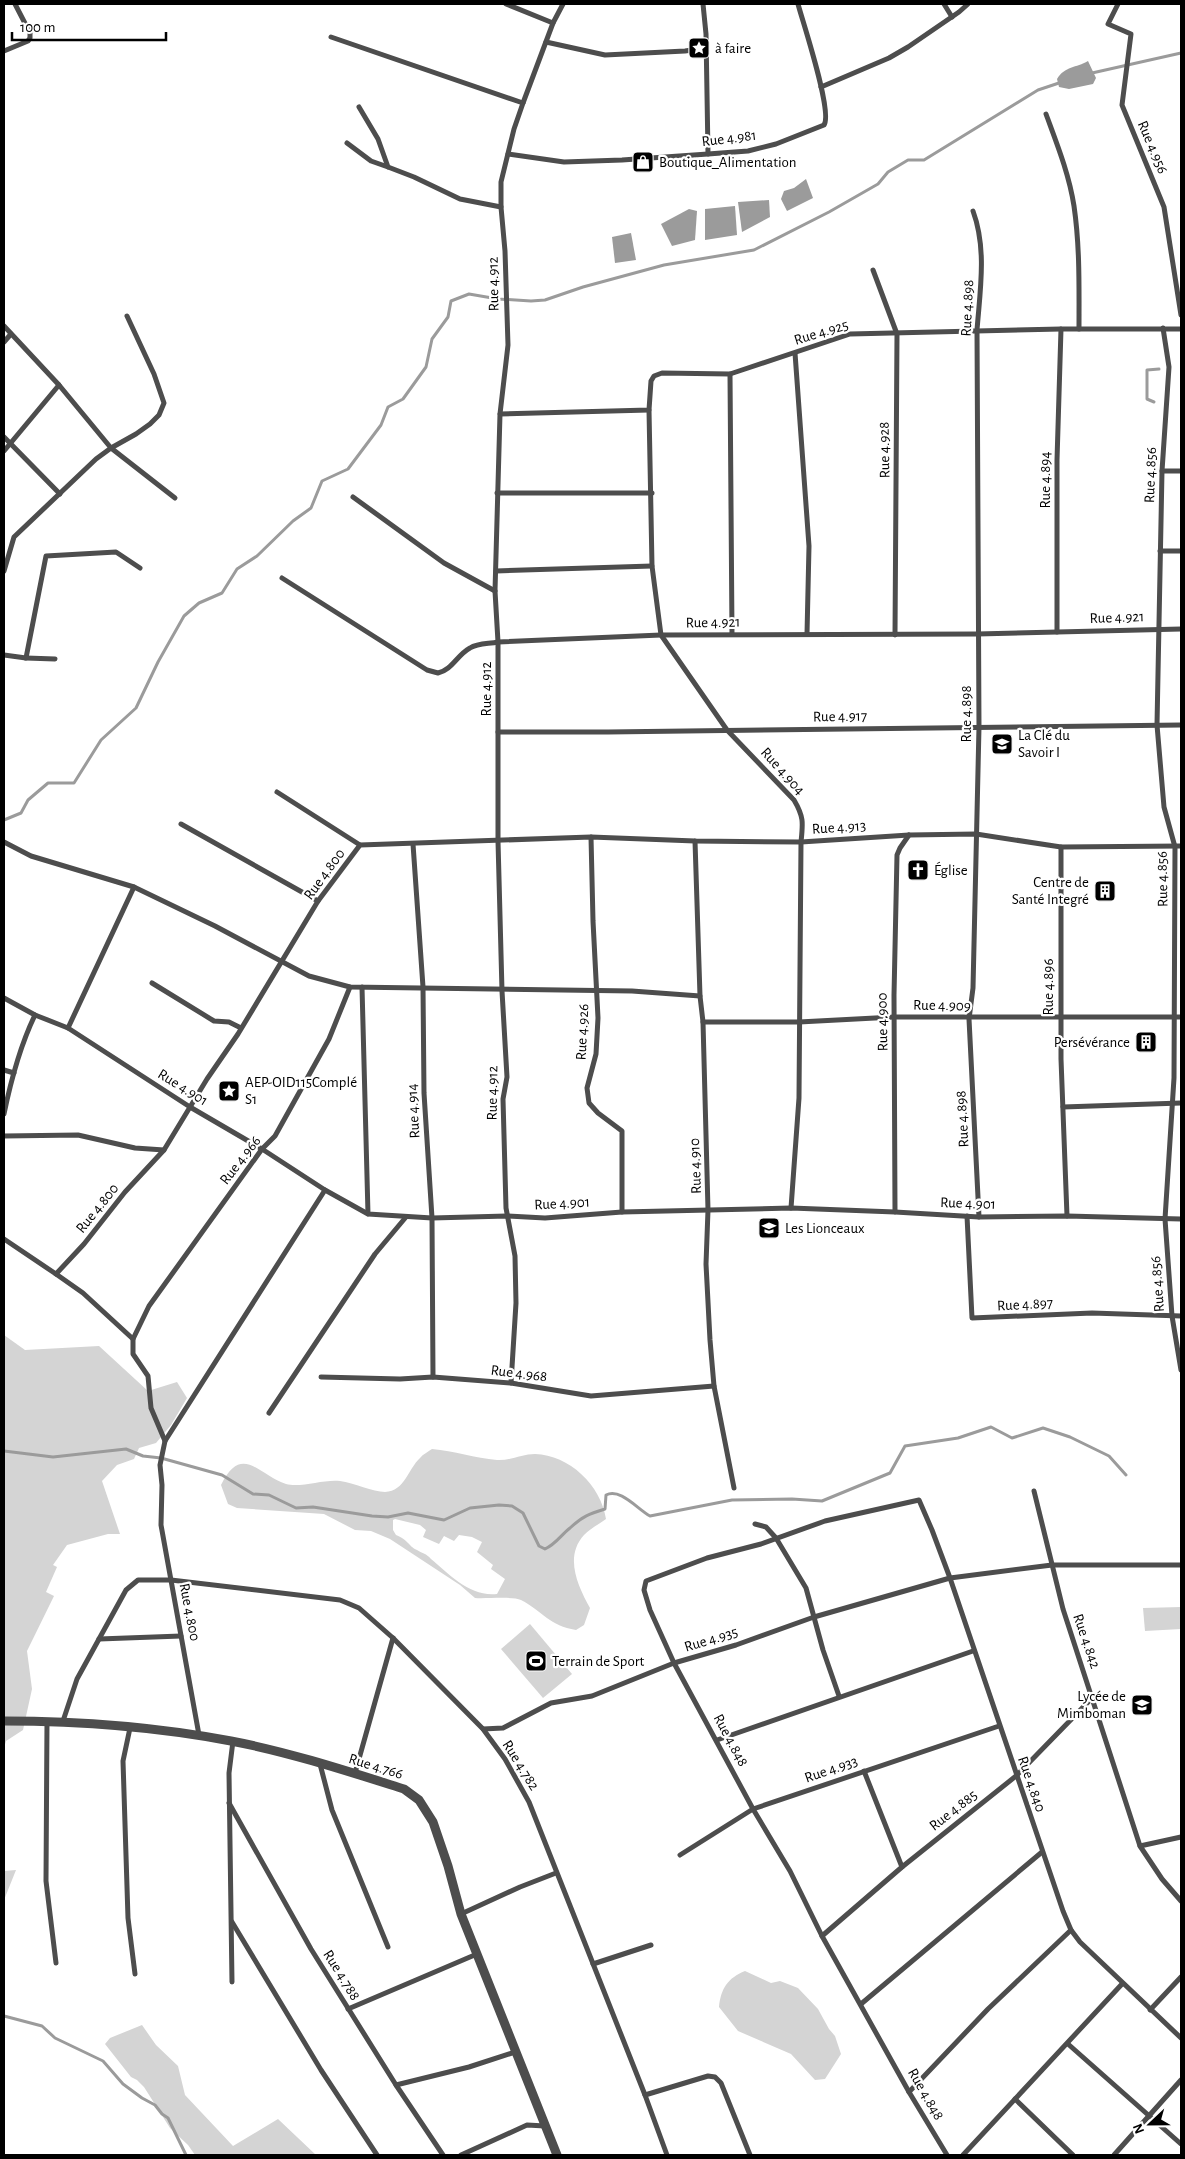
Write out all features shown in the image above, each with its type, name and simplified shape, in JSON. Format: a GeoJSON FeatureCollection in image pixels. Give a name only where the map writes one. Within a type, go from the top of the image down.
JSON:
{"type":"FeatureCollection","features":[{"type":"Feature","properties":{"kind":"street"},"geometry":{"type":"LineString","coordinates":[[4,52],[28,41],[30,38],[30,34],[15,4]]}},
{"type":"Feature","properties":{"kind":"street"},"geometry":{"type":"LineString","coordinates":[[506,4],[553,23]]}},
{"type":"Feature","properties":{"kind":"street","name":"Rue 4.912"},"geometry":{"type":"LineString","coordinates":[[511,1383],[516,1304],[516,1256],[507,1216],[503,1099],[507,1068],[502,990],[498,841],[498,642],[495,591],[496,493],[500,414],[508,345],[505,251],[501,207],[502,182],[523,103],[553,23],[563,4]]}},
{"type":"Feature","properties":{"kind":"street"},"geometry":{"type":"LineString","coordinates":[[703,4],[706,48],[708,154]]}},
{"type":"Feature","properties":{"kind":"street","name":"Rue 4.981"},"geometry":{"type":"LineString","coordinates":[[508,154],[564,162],[748,151],[776,144],[824,125],[827,116],[821,86],[798,4]]}},
{"type":"Feature","properties":{"kind":"street"},"geometry":{"type":"LineString","coordinates":[[944,4],[952,17]]}},
{"type":"Feature","properties":{"kind":"street"},"geometry":{"type":"LineString","coordinates":[[821,86],[888,58],[952,17],[968,4]]}},
{"type":"Feature","properties":{"kind":"street","name":"Rue 4.956"},"geometry":{"type":"LineString","coordinates":[[1118,4],[1108,24],[1131,34],[1122,105],[1164,207],[1181,315]]}},
{"type":"Feature","properties":{"kind":"street"},"geometry":{"type":"LineString","coordinates":[[331,37],[523,103]]}},
{"type":"Feature","properties":{"kind":"street"},"geometry":{"type":"LineString","coordinates":[[546,42],[605,55],[706,48]]}},
{"type":"Feature","properties":{"kind":"street"},"geometry":{"type":"LineString","coordinates":[[359,107],[378,139],[388,167]]}},
{"type":"Feature","properties":{"kind":"street"},"geometry":{"type":"LineString","coordinates":[[1046,114],[1065,167],[1074,205],[1079,258],[1079,329]]}},
{"type":"Feature","properties":{"kind":"street"},"geometry":{"type":"LineString","coordinates":[[348,143],[371,161],[414,177],[460,199],[501,207]]}},
{"type":"Feature","properties":{"kind":"street","name":"Rue 4.898"},"geometry":{"type":"LineString","coordinates":[[973,211],[980,235],[981,270],[977,330],[977,634],[979,727],[973,988],[969,1019],[979,1217]]}},
{"type":"Feature","properties":{"kind":"street","name":"Rue 4.928"},"geometry":{"type":"LineString","coordinates":[[873,270],[897,334],[895,634]]}},
{"type":"Feature","properties":{"kind":"street"},"geometry":{"type":"LineString","coordinates":[[4,571],[14,537],[111,448],[136,434],[159,415],[164,403],[154,374],[127,316]]}},
{"type":"Feature","properties":{"kind":"street"},"geometry":{"type":"LineString","coordinates":[[4,326],[59,385],[111,448],[175,498]]}},
{"type":"Feature","properties":{"kind":"street","name":"Rue 4.856"},"geometry":{"type":"LineString","coordinates":[[1163,328],[1169,367],[1162,471],[1157,725],[1164,807],[1178,847],[1174,1078],[1165,1219],[1172,1316],[1181,1370]]}},
{"type":"Feature","properties":{"kind":"street","name":"Rue 4.894"},"geometry":{"type":"LineString","coordinates":[[1057,632],[1057,460],[1061,329]]}},
{"type":"Feature","properties":{"kind":"street","name":"Rue 4.925"},"geometry":{"type":"LineString","coordinates":[[649,410],[651,381],[654,376],[662,374],[730,374],[850,334],[977,330],[1181,329]]}},
{"type":"Feature","properties":{"kind":"street"},"geometry":{"type":"LineString","coordinates":[[4,342],[11,334]]}},
{"type":"Feature","properties":{"kind":"street"},"geometry":{"type":"LineString","coordinates":[[795,353],[809,546],[807,634]]}},
{"type":"Feature","properties":{"kind":"street"},"geometry":{"type":"LineString","coordinates":[[730,374],[732,634]]}},
{"type":"Feature","properties":{"kind":"street"},"geometry":{"type":"LineString","coordinates":[[4,451],[59,385]]}},
{"type":"Feature","properties":{"kind":"street"},"geometry":{"type":"LineString","coordinates":[[500,414],[649,410]]}},
{"type":"Feature","properties":{"kind":"street","name":"Rue 4.904"},"geometry":{"type":"LineString","coordinates":[[649,410],[652,566],[661,635],[727,730],[794,800],[801,811],[804,822],[801,842],[799,1098],[791,1208]]}},
{"type":"Feature","properties":{"kind":"street"},"geometry":{"type":"LineString","coordinates":[[4,438],[60,494]]}},
{"type":"Feature","properties":{"kind":"street"},"geometry":{"type":"LineString","coordinates":[[1162,471],[1181,471]]}},
{"type":"Feature","properties":{"kind":"street"},"geometry":{"type":"LineString","coordinates":[[496,493],[652,493]]}},
{"type":"Feature","properties":{"kind":"street"},"geometry":{"type":"LineString","coordinates":[[353,497],[444,563],[495,591]]}},
{"type":"Feature","properties":{"kind":"street"},"geometry":{"type":"LineString","coordinates":[[1160,551],[1181,551]]}},
{"type":"Feature","properties":{"kind":"street"},"geometry":{"type":"LineString","coordinates":[[26,658],[46,556],[116,552],[140,568]]}},
{"type":"Feature","properties":{"kind":"street"},"geometry":{"type":"LineString","coordinates":[[496,571],[652,566]]}},
{"type":"Feature","properties":{"kind":"street","name":"Rue 4.921"},"geometry":{"type":"LineString","coordinates":[[282,578],[426,670],[438,673],[449,668],[470,648],[476,645],[498,642],[661,635],[977,634],[1181,629]]}},
{"type":"Feature","properties":{"kind":"street"},"geometry":{"type":"LineString","coordinates":[[4,655],[55,660]]}},
{"type":"Feature","properties":{"kind":"street","name":"Rue 4.917"},"geometry":{"type":"LineString","coordinates":[[498,732],[1181,725]]}},
{"type":"Feature","properties":{"kind":"street"},"geometry":{"type":"LineString","coordinates":[[277,792],[360,845]]}},
{"type":"Feature","properties":{"kind":"street"},"geometry":{"type":"LineString","coordinates":[[181,824],[318,901]]}},
{"type":"Feature","properties":{"kind":"street","name":"Rue 4.913"},"geometry":{"type":"LineString","coordinates":[[498,841],[591,837],[695,841],[801,842],[909,835],[976,834],[1061,848],[1178,847]]}},
{"type":"Feature","properties":{"kind":"street","name":"Rue 4.900"},"geometry":{"type":"LineString","coordinates":[[895,1212],[894,930],[897,855],[909,835]]}},
{"type":"Feature","properties":{"kind":"street","name":"Rue 4.926"},"geometry":{"type":"LineString","coordinates":[[591,837],[598,1018],[596,1054],[587,1088],[590,1103],[598,1113],[622,1130],[622,1212]]}},
{"type":"Feature","properties":{"kind":"street","name":"Rue 4.800"},"geometry":{"type":"LineString","coordinates":[[56,1274],[84,1244],[125,1192],[164,1150],[318,901],[360,845],[498,841]]}},
{"type":"Feature","properties":{"kind":"street","name":"Rue 4.910"},"geometry":{"type":"LineString","coordinates":[[695,841],[700,996],[703,1022],[708,1210],[706,1264],[714,1386],[734,1488]]}},
{"type":"Feature","properties":{"kind":"street"},"geometry":{"type":"LineString","coordinates":[[4,842],[31,856],[134,887],[309,976],[350,986],[362,988],[423,987],[596,991],[700,996]]}},
{"type":"Feature","properties":{"kind":"street","name":"Rue 4.914"},"geometry":{"type":"LineString","coordinates":[[413,844],[423,987],[424,1092],[432,1218],[433,1377]]}},
{"type":"Feature","properties":{"kind":"street","name":"Rue 4.896"},"geometry":{"type":"LineString","coordinates":[[1061,848],[1060,1016],[1067,1216]]}},
{"type":"Feature","properties":{"kind":"street"},"geometry":{"type":"LineString","coordinates":[[68,1028],[134,887]]}},
{"type":"Feature","properties":{"kind":"street"},"geometry":{"type":"LineString","coordinates":[[152,983],[214,1021],[229,1022],[241,1028]]}},
{"type":"Feature","properties":{"kind":"street","name":"Rue 4.966"},"geometry":{"type":"LineString","coordinates":[[133,1339],[148,1306],[262,1149],[275,1136],[329,1039],[350,986]]}},
{"type":"Feature","properties":{"kind":"street"},"geometry":{"type":"LineString","coordinates":[[362,988],[368,1214]]}},
{"type":"Feature","properties":{"kind":"street","name":"Rue 4.901"},"geometry":{"type":"LineString","coordinates":[[4,998],[35,1015],[68,1028],[190,1107],[262,1149],[324,1190],[368,1214],[432,1218],[507,1216],[546,1218],[622,1212],[791,1208],[979,1217],[1067,1216],[1181,1219]]}},
{"type":"Feature","properties":{"kind":"street"},"geometry":{"type":"LineString","coordinates":[[4,1114],[26,1033],[35,1015]]}},
{"type":"Feature","properties":{"kind":"street","name":"Rue 4.909"},"geometry":{"type":"LineString","coordinates":[[703,1022],[799,1022],[894,1017],[969,1019],[1060,1016],[1181,1017]]}},
{"type":"Feature","properties":{"kind":"street"},"geometry":{"type":"LineString","coordinates":[[4,1070],[14,1072]]}},
{"type":"Feature","properties":{"kind":"street"},"geometry":{"type":"LineString","coordinates":[[1063,1107],[1181,1103]]}},
{"type":"Feature","properties":{"kind":"street"},"geometry":{"type":"LineString","coordinates":[[4,1136],[78,1135],[135,1148],[164,1150]]}},
{"type":"Feature","properties":{"kind":"street","name":"Rue 4.800"},"geometry":{"type":"LineString","coordinates":[[199,1735],[161,1525],[161,1452],[165,1441],[324,1190]]}},
{"type":"Feature","properties":{"kind":"street","name":"Rue 4.897"},"geometry":{"type":"LineString","coordinates":[[967,1216],[972,1318],[1092,1313],[1181,1316]]}},
{"type":"Feature","properties":{"kind":"street"},"geometry":{"type":"LineString","coordinates":[[270,1414],[375,1254],[406,1217]]}},
{"type":"Feature","properties":{"kind":"street"},"geometry":{"type":"LineString","coordinates":[[4,1239],[83,1293],[133,1339],[133,1354],[148,1376],[151,1408],[165,1441]]}},
{"type":"Feature","properties":{"kind":"street","name":"Rue 4.968"},"geometry":{"type":"LineString","coordinates":[[321,1377],[400,1379],[433,1377],[511,1383],[591,1396],[714,1386]]}},
{"type":"Feature","properties":{"kind":"street","name":"Rue 4.842"},"geometry":{"type":"LineString","coordinates":[[1034,1491],[1063,1609],[1140,1846],[1162,1879],[1181,1901]]}},
{"type":"Feature","properties":{"kind":"street","name":"Rue 4.848"},"geometry":{"type":"LineString","coordinates":[[919,1500],[824,1521],[761,1544],[707,1558],[646,1581],[644,1590],[650,1610],[674,1664],[753,1809],[790,1871],[822,1936],[909,2092],[947,2155]]}},
{"type":"Feature","properties":{"kind":"street","name":"Rue 4.840"},"geometry":{"type":"LineString","coordinates":[[919,1500],[950,1578],[1042,1852],[1071,1930],[1080,1942],[1122,1984],[1181,2038]]}},
{"type":"Feature","properties":{"kind":"street"},"geometry":{"type":"LineString","coordinates":[[755,1524],[766,1527],[776,1538],[806,1588],[839,1696]]}},
{"type":"Feature","properties":{"kind":"street","name":"Rue 4.935"},"geometry":{"type":"LineString","coordinates":[[483,1729],[503,1728],[551,1703],[592,1696],[674,1664],[736,1646],[814,1618],[950,1578],[1052,1565],[1181,1565]]}},
{"type":"Feature","properties":{"kind":"street","name":"Rue 4.782"},"geometry":{"type":"LineString","coordinates":[[99,1639],[130,1584],[138,1580],[171,1580],[340,1600],[359,1608],[393,1638],[483,1729],[505,1759],[530,1802],[556,1873],[645,2094],[667,2155]]}},
{"type":"Feature","properties":{"kind":"street"},"geometry":{"type":"LineString","coordinates":[[63,1721],[77,1679],[99,1639],[181,1636]]}},
{"type":"Feature","properties":{"kind":"street"},"geometry":{"type":"LineString","coordinates":[[355,1774],[393,1638]]}},
{"type":"Feature","properties":{"kind":"street"},"geometry":{"type":"LineString","coordinates":[[717,1740],[973,1651]]}},
{"type":"Feature","properties":{"kind":"street","name":"Rue 4.885"},"geometry":{"type":"LineString","coordinates":[[822,1936],[902,1867],[1016,1776],[1093,1697]]}},
{"type":"Feature","properties":{"kind":"street","name":"Rue 4.766"},"geometry":{"type":"LineString","coordinates":[[4,1721],[63,1721],[199,1735],[233,1741],[404,1789],[419,1800],[433,1822],[448,1866],[461,1914],[557,2155]]}},
{"type":"Feature","properties":{"kind":"street"},"geometry":{"type":"LineString","coordinates":[[47,1721],[46,1881],[56,1963]]}},
{"type":"Feature","properties":{"kind":"street","name":"Rue 4.933"},"geometry":{"type":"LineString","coordinates":[[680,1855],[753,1809],[999,1726]]}},
{"type":"Feature","properties":{"kind":"street"},"geometry":{"type":"LineString","coordinates":[[130,1728],[122,1761],[128,1918],[135,1974]]}},
{"type":"Feature","properties":{"kind":"street"},"geometry":{"type":"LineString","coordinates":[[232,1982],[229,1773],[233,1741]]}},
{"type":"Feature","properties":{"kind":"street"},"geometry":{"type":"LineString","coordinates":[[320,1764],[332,1810],[388,1947]]}},
{"type":"Feature","properties":{"kind":"street"},"geometry":{"type":"LineString","coordinates":[[864,1771],[902,1867]]}},
{"type":"Feature","properties":{"kind":"street","name":"Rue 4.788"},"geometry":{"type":"LineString","coordinates":[[229,1803],[311,1949],[396,2085],[443,2155]]}},
{"type":"Feature","properties":{"kind":"street"},"geometry":{"type":"LineString","coordinates":[[1140,1846],[1181,1836]]}},
{"type":"Feature","properties":{"kind":"street"},"geometry":{"type":"LineString","coordinates":[[861,2004],[1042,1852]]}},
{"type":"Feature","properties":{"kind":"street"},"geometry":{"type":"LineString","coordinates":[[461,1914],[556,1873]]}},
{"type":"Feature","properties":{"kind":"street"},"geometry":{"type":"LineString","coordinates":[[232,1922],[321,2070],[377,2155]]}},
{"type":"Feature","properties":{"kind":"street"},"geometry":{"type":"LineString","coordinates":[[909,2092],[925,2078],[988,2009],[1071,1930]]}},
{"type":"Feature","properties":{"kind":"street"},"geometry":{"type":"LineString","coordinates":[[593,1964],[650,1945]]}},
{"type":"Feature","properties":{"kind":"street"},"geometry":{"type":"LineString","coordinates":[[348,2009],[477,1954]]}},
{"type":"Feature","properties":{"kind":"street"},"geometry":{"type":"LineString","coordinates":[[1150,2010],[1181,1977]]}},
{"type":"Feature","properties":{"kind":"street"},"geometry":{"type":"LineString","coordinates":[[963,2155],[1122,1984]]}},
{"type":"Feature","properties":{"kind":"street"},"geometry":{"type":"LineString","coordinates":[[1068,2044],[1181,2144]]}},
{"type":"Feature","properties":{"kind":"street"},"geometry":{"type":"LineString","coordinates":[[396,2085],[468,2067],[515,2052]]}},
{"type":"Feature","properties":{"kind":"street"},"geometry":{"type":"LineString","coordinates":[[645,2094],[708,2076],[715,2078],[721,2083],[750,2155]]}},
{"type":"Feature","properties":{"kind":"street"},"geometry":{"type":"LineString","coordinates":[[1114,2155],[1181,2080]]}},
{"type":"Feature","properties":{"kind":"street"},"geometry":{"type":"LineString","coordinates":[[1015,2099],[1073,2155]]}},
{"type":"Feature","properties":{"kind":"street"},"geometry":{"type":"LineString","coordinates":[[461,2155],[527,2125],[545,2126]]}},
{"type":"Feature","properties":{"kind":"shaded area"},"geometry":{"type":"Polygon","coordinates":[[[1088,61],[1096,78],[1093,84],[1069,89],[1059,87],[1057,79],[1060,75],[1088,61]]]}},
{"type":"Feature","properties":{"kind":"shaded area"},"geometry":{"type":"Polygon","coordinates":[[[806,179],[813,198],[787,211],[781,199],[784,191],[794,188],[806,179]]]}},
{"type":"Feature","properties":{"kind":"shaded area"},"geometry":{"type":"Polygon","coordinates":[[[769,200],[770,217],[742,232],[738,202],[769,200]]]}},
{"type":"Feature","properties":{"kind":"shaded area"},"geometry":{"type":"Polygon","coordinates":[[[735,206],[737,235],[705,240],[705,209],[735,206]]]}},
{"type":"Feature","properties":{"kind":"shaded area"},"geometry":{"type":"Polygon","coordinates":[[[689,209],[697,211],[695,240],[672,246],[661,224],[689,209]]]}},
{"type":"Feature","properties":{"kind":"shaded area"},"geometry":{"type":"Polygon","coordinates":[[[631,233],[636,260],[615,263],[612,237],[631,233]]]}},
{"type":"Feature","properties":{"kind":"shaded area"},"geometry":{"type":"Polygon","coordinates":[[[4,1335],[25,1350],[99,1346],[148,1391],[177,1382],[187,1398],[171,1425],[156,1443],[139,1448],[134,1459],[117,1465],[102,1481],[120,1534],[108,1534],[67,1545],[53,1565],[57,1567],[46,1592],[54,1596],[27,1651],[32,1689],[23,1730],[6,1741],[4,1748],[4,1335]]]}},
{"type":"Feature","properties":{"kind":"shaded area"},"geometry":{"type":"Polygon","coordinates":[[[432,1449],[497,1460],[530,1454],[548,1456],[571,1466],[590,1484],[598,1495],[606,1519],[584,1535],[575,1553],[575,1571],[581,1590],[590,1608],[584,1625],[576,1630],[559,1625],[528,1604],[517,1599],[475,1598],[460,1585],[390,1539],[371,1531],[355,1530],[324,1514],[237,1508],[228,1504],[221,1485],[229,1472],[236,1466],[244,1464],[251,1465],[286,1484],[299,1485],[340,1481],[375,1491],[392,1491],[402,1484],[416,1463],[432,1449]],[[395,1519],[393,1520],[393,1530],[396,1535],[428,1556],[461,1584],[478,1592],[497,1594],[505,1579],[491,1569],[493,1565],[477,1552],[482,1542],[472,1537],[459,1535],[454,1541],[444,1536],[439,1544],[423,1537],[426,1530],[420,1525],[395,1519]]]}},
{"type":"Feature","properties":{"kind":"shaded area"},"geometry":{"type":"Polygon","coordinates":[[[1181,1607],[1181,1629],[1145,1631],[1143,1608],[1181,1607]]]}},
{"type":"Feature","properties":{"kind":"shaded area","name":"Terrain de Sport"},"geometry":{"type":"Polygon","coordinates":[[[530,1624],[572,1674],[543,1698],[501,1649],[530,1624]]]}},
{"type":"Feature","properties":{"kind":"shaded area"},"geometry":{"type":"Polygon","coordinates":[[[16,1870],[4,1900],[4,1871],[16,1870]]]}},
{"type":"Feature","properties":{"kind":"shaded area"},"geometry":{"type":"Polygon","coordinates":[[[745,1971],[771,1983],[780,1981],[798,1988],[818,2009],[835,2036],[841,2054],[825,2079],[815,2080],[791,2054],[738,2031],[719,2007],[726,1985],[734,1977],[745,1971]]]}},
{"type":"Feature","properties":{"kind":"shaded area"},"geometry":{"type":"Polygon","coordinates":[[[142,2025],[156,2045],[178,2066],[185,2095],[233,2146],[278,2119],[316,2155],[195,2155],[188,2145],[170,2128],[144,2087],[131,2077],[105,2044],[110,2038],[142,2025]]]}},
{"type":"Feature","properties":{"kind":"waterway"},"geometry":{"type":"LineString","coordinates":[[1092,73],[1181,53]]}},
{"type":"Feature","properties":{"kind":"waterway"},"geometry":{"type":"LineString","coordinates":[[4,820],[21,813],[28,800],[48,783],[74,783],[101,740],[136,708],[158,662],[184,616],[199,603],[222,593],[237,569],[257,556],[293,521],[311,508],[322,481],[348,469],[381,425],[388,407],[403,399],[426,367],[432,339],[448,317],[451,301],[469,294],[498,299],[545,300],[583,287],[664,265],[754,250],[829,212],[878,184],[888,172],[908,160],[924,160],[1038,90],[1059,83]]}},
{"type":"Feature","properties":{"kind":"waterway"},"geometry":{"type":"LineString","coordinates":[[1154,402],[1147,399],[1147,370],[1159,369]]}},
{"type":"Feature","properties":{"kind":"waterway"},"geometry":{"type":"LineString","coordinates":[[4,1451],[53,1457],[126,1449],[143,1456],[161,1458],[222,1475],[253,1494],[269,1495],[296,1508],[313,1507],[388,1517],[408,1513],[444,1520],[470,1508],[499,1505],[512,1506],[523,1513],[539,1546],[545,1549],[583,1518],[605,1509],[606,1495],[617,1494],[629,1500],[650,1516],[732,1500],[792,1499],[822,1501],[890,1473],[905,1446],[958,1438],[991,1427],[1012,1438],[1043,1428],[1070,1437],[1109,1456],[1126,1475]]}},
{"type":"Feature","properties":{"kind":"waterway"},"geometry":{"type":"LineString","coordinates":[[4,2016],[42,2026],[55,2038],[103,2061],[123,2084],[155,2105],[168,2118],[186,2155]]}},
{"type":"Feature","properties":{"kind":"place","name":"à faire"},"geometry":{"type":"Point","coordinates":[699,48]}},
{"type":"Feature","properties":{"kind":"place","name":"Boutique_Alimentation"},"geometry":{"type":"Point","coordinates":[643,162]}},
{"type":"Feature","properties":{"kind":"place","name":"La Clé du Savoir I"},"geometry":{"type":"Point","coordinates":[1002,744]}},
{"type":"Feature","properties":{"kind":"place","name":"Église"},"geometry":{"type":"Point","coordinates":[918,870]}},
{"type":"Feature","properties":{"kind":"place","name":"Centre de Santé Integré"},"geometry":{"type":"Point","coordinates":[1105,891]}},
{"type":"Feature","properties":{"kind":"place","name":"Persévérance"},"geometry":{"type":"Point","coordinates":[1146,1042]}},
{"type":"Feature","properties":{"kind":"place","name":"AEP-OID115Complé S1"},"geometry":{"type":"Point","coordinates":[229,1091]}},
{"type":"Feature","properties":{"kind":"place","name":"Les Lionceaux"},"geometry":{"type":"Point","coordinates":[769,1228]}},
{"type":"Feature","properties":{"kind":"place","name":"Terrain de Sport"},"geometry":{"type":"Point","coordinates":[536,1661]}},
{"type":"Feature","properties":{"kind":"place","name":"Lycée de Mimboman"},"geometry":{"type":"Point","coordinates":[1142,1705]}}]}
